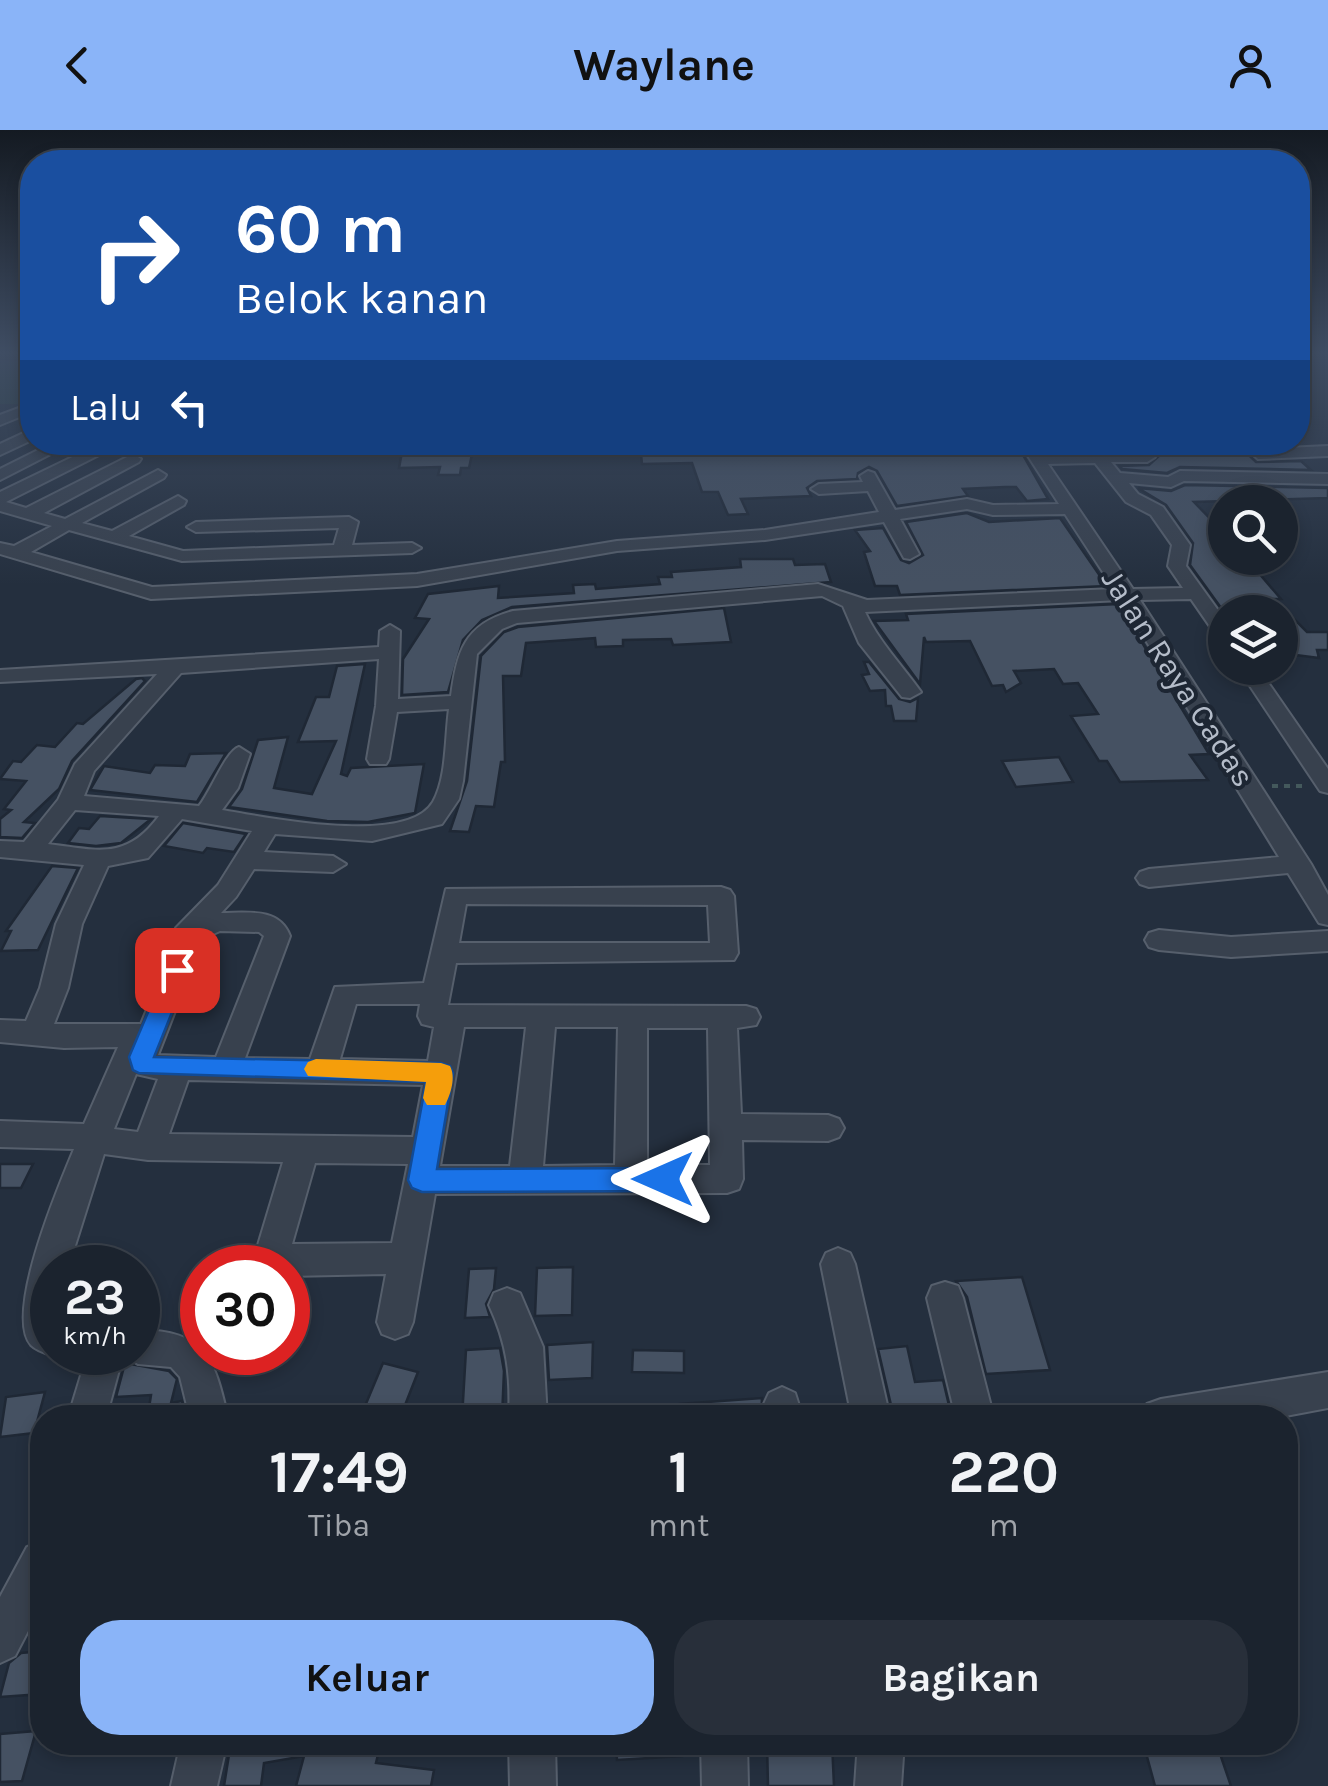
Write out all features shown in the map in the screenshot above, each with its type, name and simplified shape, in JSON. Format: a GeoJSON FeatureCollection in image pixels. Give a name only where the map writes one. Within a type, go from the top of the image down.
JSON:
{"type":"FeatureCollection","features":[{"type":"Feature","properties":{"kind":"street"},"geometry":{"type":"LineString","coordinates":[[0,475],[42,455]]}},
{"type":"Feature","properties":{"kind":"street"},"geometry":{"type":"LineString","coordinates":[[0,498],[87,455]]}},
{"type":"Feature","properties":{"kind":"street"},"geometry":{"type":"LineString","coordinates":[[28,514],[128,462],[104,455]]}},
{"type":"Feature","properties":{"kind":"street","name":"Jalan Raya Cadas"},"geometry":{"type":"LineString","coordinates":[[1034,455],[1066,509],[1126,593],[1328,916]]}},
{"type":"Feature","properties":{"kind":"street"},"geometry":{"type":"LineString","coordinates":[[1048,455],[1064,459],[1081,455]]}},
{"type":"Feature","properties":{"kind":"street"},"geometry":{"type":"LineString","coordinates":[[1092,455],[1132,498],[1157,512],[1181,546],[1182,553],[1175,562],[1189,592],[1208,614]]}},
{"type":"Feature","properties":{"kind":"street"},"geometry":{"type":"LineString","coordinates":[[1119,455],[1148,457]]}},
{"type":"Feature","properties":{"kind":"street"},"geometry":{"type":"LineString","coordinates":[[7,550],[67,524],[158,475]]}},
{"type":"Feature","properties":{"kind":"street"},"geometry":{"type":"LineString","coordinates":[[1114,477],[1171,482],[1177,476],[1328,479]]}},
{"type":"Feature","properties":{"kind":"street"},"geometry":{"type":"LineString","coordinates":[[818,490],[871,481],[910,554]]}},
{"type":"Feature","properties":{"kind":"street"},"geometry":{"type":"LineString","coordinates":[[115,537],[178,502]]}},
{"type":"Feature","properties":{"kind":"street"},"geometry":{"type":"LineString","coordinates":[[7,550],[151,593],[418,580],[618,546],[766,535],[966,504],[993,510],[1066,509]]}},
{"type":"Feature","properties":{"kind":"street"},"geometry":{"type":"LineString","coordinates":[[0,506],[182,556],[412,548]]}},
{"type":"Feature","properties":{"kind":"street"},"geometry":{"type":"LineString","coordinates":[[675,518],[683,541]]}},
{"type":"Feature","properties":{"kind":"street"},"geometry":{"type":"LineString","coordinates":[[196,527],[350,522],[342,550]]}},
{"type":"Feature","properties":{"kind":"street"},"geometry":{"type":"LineString","coordinates":[[610,526],[618,546]]}},
{"type":"Feature","properties":{"kind":"street"},"geometry":{"type":"LineString","coordinates":[[69,802],[175,810],[267,827],[344,832],[399,828],[433,820],[446,799],[467,653],[501,622],[528,615],[697,592],[818,590],[834,592],[851,603],[886,606],[1189,592]]}},
{"type":"Feature","properties":{"kind":"street"},"geometry":{"type":"LineString","coordinates":[[851,603],[869,643],[884,656],[910,692]]}},
{"type":"Feature","properties":{"kind":"street"},"geometry":{"type":"LineString","coordinates":[[0,676],[175,667],[390,641],[388,706],[378,760]]}},
{"type":"Feature","properties":{"kind":"street"},"geometry":{"type":"LineString","coordinates":[[32,848],[69,802],[83,770],[175,667]]}},
{"type":"Feature","properties":{"kind":"street"},"geometry":{"type":"LineString","coordinates":[[1259,685],[1322,786]]}},
{"type":"Feature","properties":{"kind":"street"},"geometry":{"type":"LineString","coordinates":[[388,706],[462,702]]}},
{"type":"Feature","properties":{"kind":"street"},"geometry":{"type":"LineString","coordinates":[[206,814],[226,788],[239,754]]}},
{"type":"Feature","properties":{"kind":"street"},"geometry":{"type":"LineString","coordinates":[[0,849],[32,848],[100,857],[134,854],[155,837],[175,810]]}},
{"type":"Feature","properties":{"kind":"street"},"geometry":{"type":"LineString","coordinates":[[57,1245],[91,1139],[185,933],[226,890],[267,827]]}},
{"type":"Feature","properties":{"kind":"street"},"geometry":{"type":"LineString","coordinates":[[36,1032],[54,988],[69,924],[100,857]]}},
{"type":"Feature","properties":{"kind":"street"},"geometry":{"type":"LineString","coordinates":[[246,860],[332,864]]}},
{"type":"Feature","properties":{"kind":"street"},"geometry":{"type":"LineString","coordinates":[[1149,878],[1298,864]]}},
{"type":"Feature","properties":{"kind":"street"},"geometry":{"type":"LineString","coordinates":[[396,1322],[441,1073],[444,953],[455,895],[722,896],[724,953],[444,953]]}},
{"type":"Feature","properties":{"kind":"street"},"geometry":{"type":"LineString","coordinates":[[226,1069],[273,949],[275,930],[265,923],[218,922],[194,934],[142,1064],[177,1068],[226,1069],[322,1069],[441,1073]]}},
{"type":"Feature","properties":{"kind":"street"},"geometry":{"type":"LineString","coordinates":[[1159,940],[1231,948],[1328,941]]}},
{"type":"Feature","properties":{"kind":"street"},"geometry":{"type":"LineString","coordinates":[[0,1134],[148,1146],[302,1150],[525,1180],[727,1179],[726,1127],[734,1017],[542,1016],[345,994],[322,1069]]}},
{"type":"Feature","properties":{"kind":"street"},"geometry":{"type":"LineString","coordinates":[[525,1180],[542,1016]]}},
{"type":"Feature","properties":{"kind":"street"},"geometry":{"type":"LineString","coordinates":[[631,1180],[633,1016]]}},
{"type":"Feature","properties":{"kind":"street"},"geometry":{"type":"LineString","coordinates":[[0,1031],[64,1037],[138,1035]]}},
{"type":"Feature","properties":{"kind":"street"},"geometry":{"type":"LineString","coordinates":[[148,1146],[177,1068]]}},
{"type":"Feature","properties":{"kind":"street"},"geometry":{"type":"LineString","coordinates":[[726,1127],[828,1128]]}},
{"type":"Feature","properties":{"kind":"street"},"geometry":{"type":"LineString","coordinates":[[302,1150],[272,1255],[286,1260],[407,1258]]}},
{"type":"Feature","properties":{"kind":"street"},"geometry":{"type":"LineString","coordinates":[[838,1264],[867,1405]]}},
{"type":"Feature","properties":{"kind":"street"},"geometry":{"type":"LineString","coordinates":[[945,1298],[972,1405]]}},
{"type":"Feature","properties":{"kind":"street"},"geometry":{"type":"LineString","coordinates":[[508,1305],[523,1331],[528,1350],[528,1405]]}},
{"type":"Feature","properties":{"kind":"street"},"geometry":{"type":"LineString","coordinates":[[160,1346],[184,1351],[197,1372],[206,1405]]}},
{"type":"Feature","properties":{"kind":"street"},"geometry":{"type":"LineString","coordinates":[[91,1405],[99,1375]]}},
{"type":"Feature","properties":{"kind":"street"},"geometry":{"type":"LineString","coordinates":[[1239,1405],[1328,1390]]}},
{"type":"Feature","properties":{"kind":"street"},"geometry":{"type":"LineString","coordinates":[[0,1640],[30,1584]]}},
{"type":"Feature","properties":{"kind":"street"},"geometry":{"type":"LineString","coordinates":[[194,1786],[201,1755]]}},
{"type":"Feature","properties":{"kind":"street"},"geometry":{"type":"LineString","coordinates":[[532,1755],[533,1786]]}},
{"type":"Feature","properties":{"kind":"street"},"geometry":{"type":"LineString","coordinates":[[724,1755],[725,1786]]}},
{"type":"Feature","properties":{"kind":"street"},"geometry":{"type":"LineString","coordinates":[[878,1786],[880,1755]]}},
{"type":"Feature","properties":{"kind":"path"},"geometry":{"type":"LineString","coordinates":[[1279,786],[1322,786]]}},
{"type":"Feature","properties":{"kind":"building"},"geometry":{"type":"Polygon","coordinates":[[[401,455],[472,455],[469,468],[461,468],[460,475],[438,475],[440,467],[399,468],[401,455]]]}},
{"type":"Feature","properties":{"kind":"building"},"geometry":{"type":"Polygon","coordinates":[[[641,455],[1023,455],[1048,499],[1027,501],[1016,487],[1005,487],[963,489],[968,496],[897,506],[877,471],[869,467],[858,473],[857,479],[817,481],[807,488],[811,496],[741,499],[748,514],[728,515],[718,492],[702,492],[692,463],[642,464],[641,455]]]}},
{"type":"Feature","properties":{"kind":"building"},"geometry":{"type":"Polygon","coordinates":[[[1249,455],[1256,462],[1301,461],[1311,470],[1180,467],[1167,473],[1120,466],[1149,465],[1159,456],[1249,455]]]}},
{"type":"Feature","properties":{"kind":"building"},"geometry":{"type":"Polygon","coordinates":[[[1185,485],[1208,485],[1208,502],[1194,502],[1208,516],[1208,575],[1261,575],[1278,595],[1212,595],[1190,565],[1193,543],[1166,505],[1138,488],[1171,491],[1185,485]]]}},
{"type":"Feature","properties":{"kind":"building"},"geometry":{"type":"Polygon","coordinates":[[[1298,487],[1328,488],[1328,498],[1298,499],[1298,487]]]}},
{"type":"Feature","properties":{"kind":"building"},"geometry":{"type":"Polygon","coordinates":[[[967,513],[989,522],[1060,518],[1107,586],[900,595],[897,586],[875,586],[864,552],[870,551],[855,530],[883,528],[901,560],[909,563],[923,555],[906,522],[967,513]]]}},
{"type":"Feature","properties":{"kind":"building"},"geometry":{"type":"Polygon","coordinates":[[[740,559],[793,559],[795,565],[825,564],[831,582],[512,607],[482,620],[463,640],[448,692],[402,695],[403,659],[429,619],[415,618],[428,594],[499,586],[498,598],[574,593],[573,585],[595,584],[596,589],[660,584],[658,577],[672,577],[671,572],[741,567],[740,559]]]}},
{"type":"Feature","properties":{"kind":"building"},"geometry":{"type":"Polygon","coordinates":[[[1119,604],[1209,754],[1190,755],[1208,780],[1120,782],[1107,761],[1099,761],[1071,716],[1098,714],[1078,683],[1063,684],[1054,669],[1014,671],[1021,683],[1006,692],[1003,685],[992,686],[970,641],[926,642],[924,637],[920,684],[874,621],[908,620],[906,614],[1119,604]]]}},
{"type":"Feature","properties":{"kind":"building"},"geometry":{"type":"Polygon","coordinates":[[[724,608],[731,642],[673,645],[671,639],[623,640],[623,646],[596,647],[595,638],[526,643],[521,676],[503,676],[505,762],[501,762],[494,807],[476,806],[469,832],[450,831],[467,781],[481,656],[504,632],[518,627],[724,608]]]}},
{"type":"Feature","properties":{"kind":"building"},"geometry":{"type":"Polygon","coordinates":[[[1298,623],[1307,632],[1328,632],[1328,650],[1317,650],[1319,658],[1298,655],[1298,623]]]}},
{"type":"Feature","properties":{"kind":"building"},"geometry":{"type":"Polygon","coordinates":[[[864,662],[869,662],[899,699],[910,702],[918,698],[916,721],[894,721],[891,706],[886,706],[885,690],[870,691],[862,675],[869,674],[864,662]]]}},
{"type":"Feature","properties":{"kind":"building"},"geometry":{"type":"Polygon","coordinates":[[[365,664],[341,774],[347,776],[351,768],[424,764],[415,813],[368,822],[327,821],[229,807],[242,789],[258,740],[288,737],[274,788],[312,794],[336,741],[298,742],[316,697],[329,697],[337,666],[365,664]]]}},
{"type":"Feature","properties":{"kind":"building"},"geometry":{"type":"Polygon","coordinates":[[[142,678],[145,681],[72,761],[59,789],[24,822],[35,823],[22,838],[0,837],[0,819],[11,810],[4,809],[26,781],[0,779],[13,761],[21,762],[37,745],[55,747],[77,723],[83,724],[142,678]]]}},
{"type":"Feature","properties":{"kind":"building"},"geometry":{"type":"Polygon","coordinates":[[[226,753],[197,802],[90,790],[104,766],[150,773],[155,765],[185,766],[190,754],[226,753]]]}},
{"type":"Feature","properties":{"kind":"building"},"geometry":{"type":"Polygon","coordinates":[[[1059,757],[1073,782],[1016,787],[1002,761],[1059,757]]]}},
{"type":"Feature","properties":{"kind":"building"},"geometry":{"type":"Polygon","coordinates":[[[100,816],[151,819],[121,843],[68,843],[79,828],[89,829],[100,816]]]}},
{"type":"Feature","properties":{"kind":"building"},"geometry":{"type":"Polygon","coordinates":[[[183,823],[246,834],[234,852],[207,848],[203,853],[164,846],[183,823]]]}},
{"type":"Feature","properties":{"kind":"building"},"geometry":{"type":"Polygon","coordinates":[[[52,866],[78,868],[38,950],[1,951],[11,931],[6,931],[52,866]]]}},
{"type":"Feature","properties":{"kind":"building"},"geometry":{"type":"Polygon","coordinates":[[[0,1164],[33,1164],[21,1188],[0,1188],[0,1164]]]}},
{"type":"Feature","properties":{"kind":"building"},"geometry":{"type":"Polygon","coordinates":[[[573,1267],[572,1315],[535,1316],[537,1268],[573,1267]]]}},
{"type":"Feature","properties":{"kind":"building"},"geometry":{"type":"Polygon","coordinates":[[[496,1268],[494,1289],[486,1304],[490,1317],[465,1318],[469,1269],[496,1268]]]}},
{"type":"Feature","properties":{"kind":"building"},"geometry":{"type":"Polygon","coordinates":[[[1022,1277],[1050,1370],[986,1374],[967,1297],[956,1281],[1022,1277]]]}},
{"type":"Feature","properties":{"kind":"building"},"geometry":{"type":"Polygon","coordinates":[[[593,1342],[592,1378],[549,1380],[547,1345],[593,1342]]]}},
{"type":"Feature","properties":{"kind":"building"},"geometry":{"type":"Polygon","coordinates":[[[907,1346],[915,1382],[943,1380],[949,1405],[891,1405],[878,1349],[907,1346]]]}},
{"type":"Feature","properties":{"kind":"building"},"geometry":{"type":"Polygon","coordinates":[[[500,1348],[503,1405],[463,1405],[466,1350],[500,1348]]]}},
{"type":"Feature","properties":{"kind":"building"},"geometry":{"type":"Polygon","coordinates":[[[633,1350],[684,1351],[684,1373],[632,1372],[633,1350]]]}},
{"type":"Feature","properties":{"kind":"building"},"geometry":{"type":"Polygon","coordinates":[[[383,1363],[418,1372],[405,1405],[365,1405],[383,1363]]]}},
{"type":"Feature","properties":{"kind":"building"},"geometry":{"type":"Polygon","coordinates":[[[160,1369],[169,1371],[177,1379],[171,1403],[182,1401],[183,1405],[149,1405],[151,1395],[116,1397],[122,1375],[160,1375],[160,1369]]]}},
{"type":"Feature","properties":{"kind":"building"},"geometry":{"type":"Polygon","coordinates":[[[45,1392],[42,1405],[30,1405],[30,1433],[0,1437],[6,1397],[45,1392]]]}},
{"type":"Feature","properties":{"kind":"building"},"geometry":{"type":"Polygon","coordinates":[[[762,1398],[762,1405],[680,1404],[762,1398]]]}},
{"type":"Feature","properties":{"kind":"building"},"geometry":{"type":"Polygon","coordinates":[[[30,1652],[30,1695],[0,1697],[9,1663],[21,1653],[30,1652]]]}},
{"type":"Feature","properties":{"kind":"building"},"geometry":{"type":"Polygon","coordinates":[[[30,1732],[30,1752],[22,1781],[0,1782],[0,1734],[30,1732]]]}},
{"type":"Feature","properties":{"kind":"building"},"geometry":{"type":"Polygon","coordinates":[[[229,1755],[378,1755],[376,1763],[434,1770],[431,1786],[296,1786],[304,1756],[264,1763],[261,1786],[224,1786],[229,1755]]]}},
{"type":"Feature","properties":{"kind":"building"},"geometry":{"type":"Polygon","coordinates":[[[617,1755],[682,1755],[682,1756],[617,1760],[617,1755]]]}},
{"type":"Feature","properties":{"kind":"building"},"geometry":{"type":"Polygon","coordinates":[[[767,1755],[833,1755],[834,1786],[768,1786],[767,1755]]]}},
{"type":"Feature","properties":{"kind":"building"},"geometry":{"type":"Polygon","coordinates":[[[1147,1755],[1220,1755],[1231,1786],[1155,1786],[1147,1755]]]}},
{"type":"Feature","properties":{"kind":"slow traffic"},"geometry":{"type":"LineString","coordinates":[[316,1069],[441,1073],[436,1098]]}},
{"type":"Feature","properties":{"kind":"route"},"geometry":{"type":"LineString","coordinates":[[177,970],[142,1064],[441,1073],[422,1180],[663,1179]]}}]}
